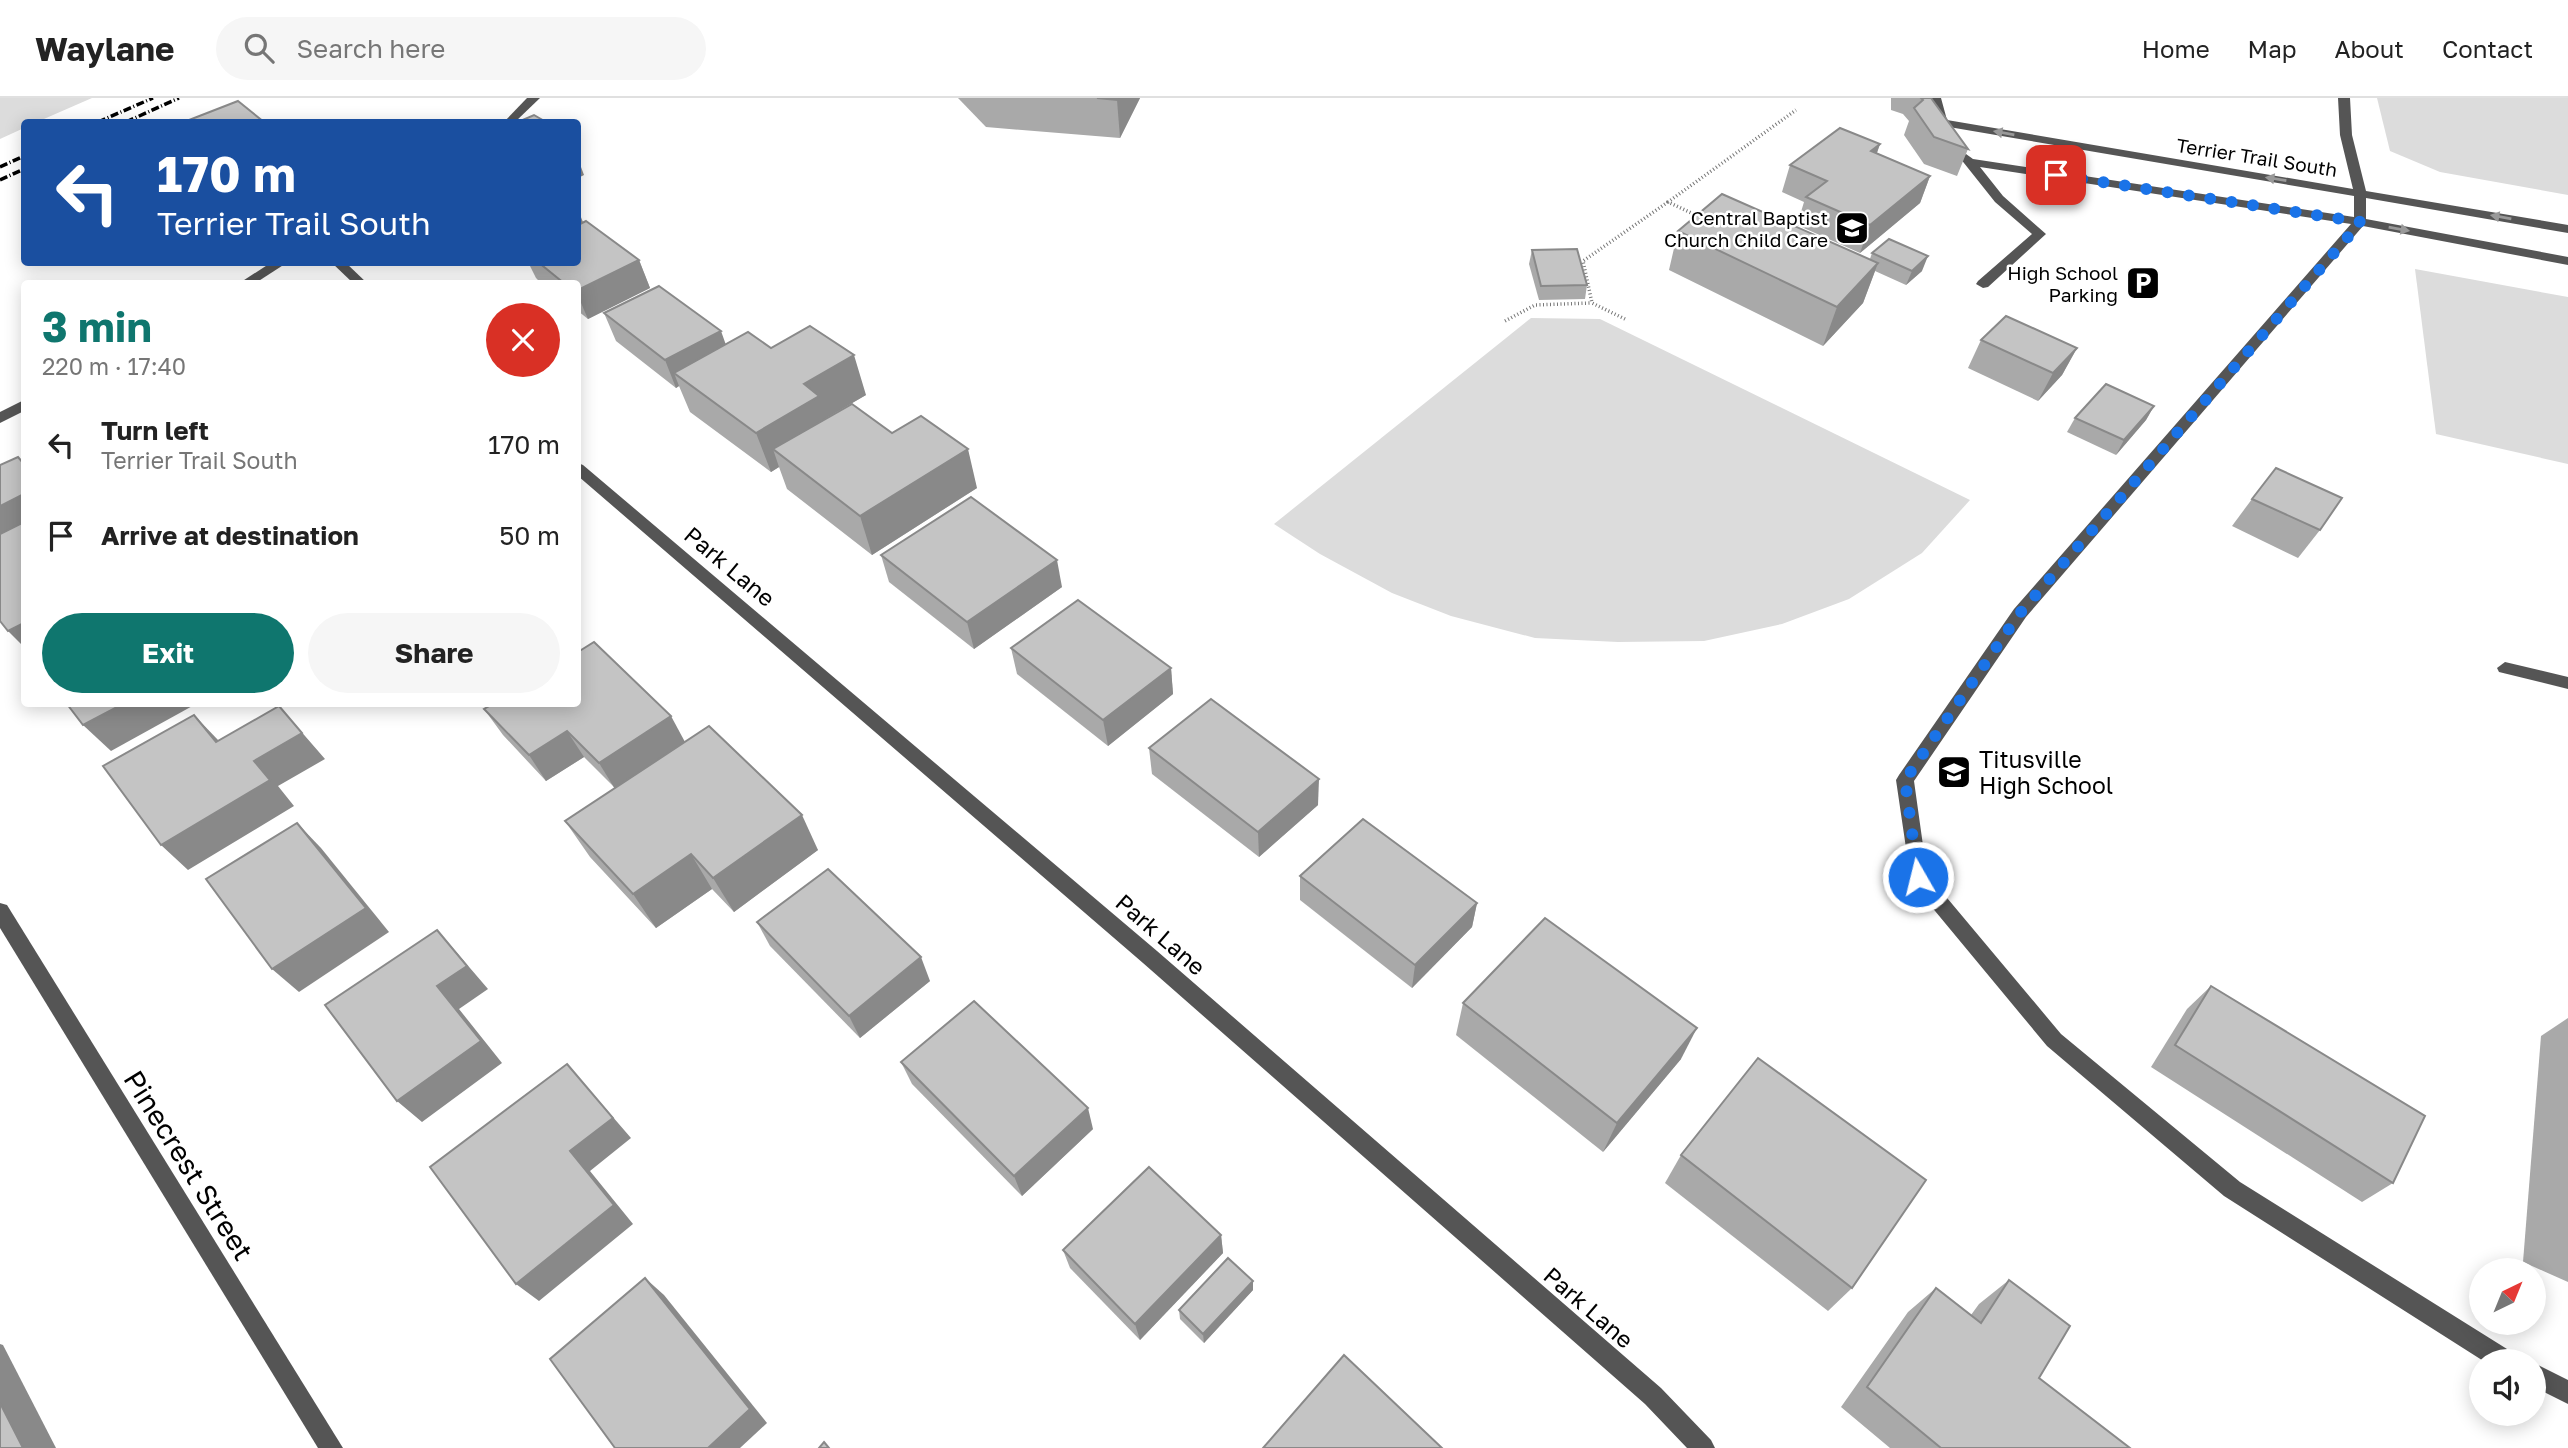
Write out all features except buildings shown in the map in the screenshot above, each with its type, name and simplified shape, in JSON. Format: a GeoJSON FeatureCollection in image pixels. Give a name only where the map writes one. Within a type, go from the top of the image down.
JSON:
{"type":"FeatureCollection","features":[{"type":"Feature","properties":{"kind":"street"},"geometry":{"type":"LineString","coordinates":[[512,119],[534,98]]}},
{"type":"Feature","properties":{"kind":"street"},"geometry":{"type":"LineString","coordinates":[[1935,98],[1940,122],[1961,152],[1999,199],[2040,234],[1983,284]]}},
{"type":"Feature","properties":{"kind":"street"},"geometry":{"type":"LineString","coordinates":[[2344,98],[2346,135],[2360,193],[2361,222],[2020,613],[1905,780],[1918,877],[2054,1040],[2232,1189],[2486,1349]]}},
{"type":"Feature","properties":{"kind":"street","name":"Terrier Trail South"},"geometry":{"type":"LineString","coordinates":[[1940,122],[2568,229]]}},
{"type":"Feature","properties":{"kind":"street"},"geometry":{"type":"LineString","coordinates":[[1961,152],[2568,261]]}},
{"type":"Feature","properties":{"kind":"street"},"geometry":{"type":"LineString","coordinates":[[251,280],[275,266]]}},
{"type":"Feature","properties":{"kind":"street"},"geometry":{"type":"LineString","coordinates":[[342,266],[357,280]]}},
{"type":"Feature","properties":{"kind":"street"},"geometry":{"type":"LineString","coordinates":[[0,418],[21,407]]}},
{"type":"Feature","properties":{"kind":"street","name":"Park Lane"},"geometry":{"type":"LineString","coordinates":[[581,471],[1171,975],[1653,1396],[1703,1448]]}},
{"type":"Feature","properties":{"kind":"street"},"geometry":{"type":"LineString","coordinates":[[2505,668],[2568,683]]}},
{"type":"Feature","properties":{"kind":"street","name":"Pinecrest Street"},"geometry":{"type":"LineString","coordinates":[[0,911],[331,1448]]}},
{"type":"Feature","properties":{"kind":"street"},"geometry":{"type":"LineString","coordinates":[[2546,1381],[2568,1392]]}},
{"type":"Feature","properties":{"kind":"path"},"geometry":{"type":"LineString","coordinates":[[1592,303],[1583,261],[1796,110]]}},
{"type":"Feature","properties":{"kind":"path"},"geometry":{"type":"LineString","coordinates":[[1668,202],[1705,219]]}},
{"type":"Feature","properties":{"kind":"path"},"geometry":{"type":"LineString","coordinates":[[1505,321],[1535,305],[1592,303],[1625,319]]}},
{"type":"Feature","properties":{"kind":"shaded area"},"geometry":{"type":"Polygon","coordinates":[[[0,98],[92,98],[44,119],[21,119],[21,129],[0,139],[0,98]]]}},
{"type":"Feature","properties":{"kind":"shaded area"},"geometry":{"type":"Polygon","coordinates":[[[2377,98],[2568,98],[2568,195],[2440,172],[2390,151],[2377,98]]]}},
{"type":"Feature","properties":{"kind":"shaded area"},"geometry":{"type":"Polygon","coordinates":[[[2415,269],[2568,297],[2568,464],[2436,434],[2415,269]]]}},
{"type":"Feature","properties":{"kind":"shaded area"},"geometry":{"type":"Polygon","coordinates":[[[1531,318],[1600,319],[1970,500],[1922,553],[1849,599],[1782,624],[1704,641],[1618,642],[1535,638],[1451,616],[1392,593],[1320,554],[1274,524],[1531,318]]]}},
{"type":"Feature","properties":{"kind":"railway"},"geometry":{"type":"LineString","coordinates":[[105,119],[153,98]]}},
{"type":"Feature","properties":{"kind":"railway"},"geometry":{"type":"LineString","coordinates":[[133,119],[179,98]]}},
{"type":"Feature","properties":{"kind":"railway"},"geometry":{"type":"LineString","coordinates":[[0,167],[21,157]]}},
{"type":"Feature","properties":{"kind":"railway"},"geometry":{"type":"LineString","coordinates":[[0,180],[21,170]]}},
{"type":"Feature","properties":{"kind":"place","name":"Central Baptist Church Child Care"},"geometry":{"type":"Point","coordinates":[1852,228]}},
{"type":"Feature","properties":{"kind":"place","name":"High School Parking"},"geometry":{"type":"Point","coordinates":[2143,283]}},
{"type":"Feature","properties":{"kind":"place","name":"Titusville High School"},"geometry":{"type":"Point","coordinates":[1954,772]}},
{"type":"Feature","properties":{"kind":"route"},"geometry":{"type":"LineString","coordinates":[[1918,877],[1905,780],[2020,613],[2361,222],[2056,175]]}}]}
